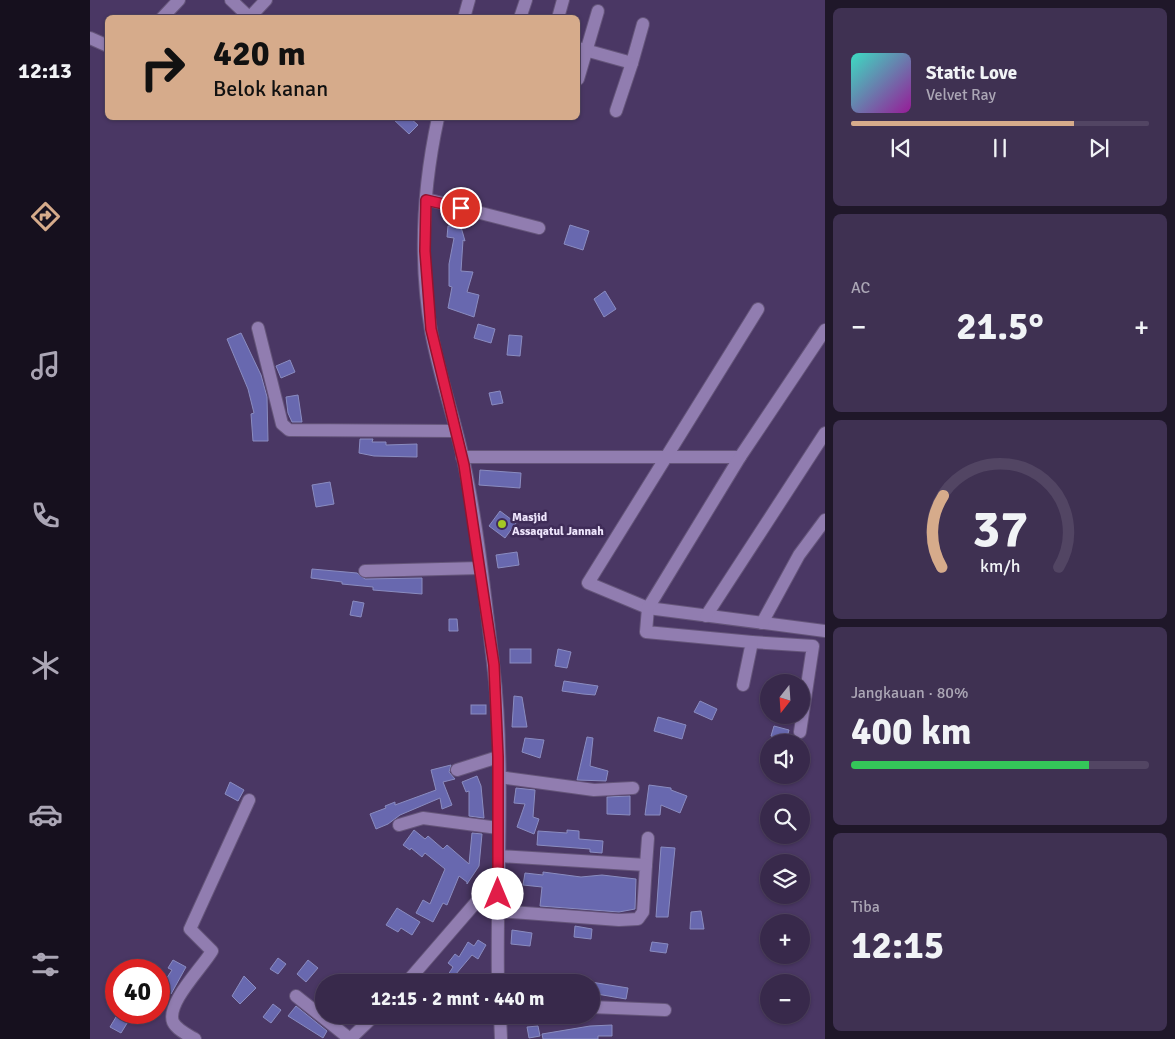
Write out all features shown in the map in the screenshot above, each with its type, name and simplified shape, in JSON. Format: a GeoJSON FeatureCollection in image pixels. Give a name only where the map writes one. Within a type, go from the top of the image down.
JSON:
{"type":"FeatureCollection","features":[{"type":"Feature","properties":{"kind":"street"},"geometry":{"type":"LineString","coordinates":[[165,15],[179,0]]}},
{"type":"Feature","properties":{"kind":"street"},"geometry":{"type":"LineString","coordinates":[[231,0],[247,15]]}},
{"type":"Feature","properties":{"kind":"street"},"geometry":{"type":"LineString","coordinates":[[251,15],[266,0]]}},
{"type":"Feature","properties":{"kind":"street"},"geometry":{"type":"LineString","coordinates":[[466,15],[469,0]]}},
{"type":"Feature","properties":{"kind":"street"},"geometry":{"type":"LineString","coordinates":[[521,15],[526,0]]}},
{"type":"Feature","properties":{"kind":"street"},"geometry":{"type":"LineString","coordinates":[[559,15],[563,0]]}},
{"type":"Feature","properties":{"kind":"street"},"geometry":{"type":"LineString","coordinates":[[580,64],[582,49],[598,11]]}},
{"type":"Feature","properties":{"kind":"street"},"geometry":{"type":"LineString","coordinates":[[616,111],[643,24]]}},
{"type":"Feature","properties":{"kind":"street"},"geometry":{"type":"LineString","coordinates":[[90,38],[105,45]]}},
{"type":"Feature","properties":{"kind":"street"},"geometry":{"type":"LineString","coordinates":[[582,49],[632,63]]}},
{"type":"Feature","properties":{"kind":"street"},"geometry":{"type":"LineString","coordinates":[[438,120],[429,158],[425,260],[431,329],[462,457],[494,665],[499,777],[498,974]]}},
{"type":"Feature","properties":{"kind":"street"},"geometry":{"type":"LineString","coordinates":[[426,200],[538,228]]}},
{"type":"Feature","properties":{"kind":"street"},"geometry":{"type":"LineString","coordinates":[[758,309],[588,583],[648,608],[825,631]]}},
{"type":"Feature","properties":{"kind":"street"},"geometry":{"type":"LineString","coordinates":[[258,328],[282,424],[289,430],[455,431]]}},
{"type":"Feature","properties":{"kind":"street"},"geometry":{"type":"LineString","coordinates":[[800,732],[813,646],[646,632],[648,608],[740,458],[825,330]]}},
{"type":"Feature","properties":{"kind":"street"},"geometry":{"type":"LineString","coordinates":[[706,616],[825,433]]}},
{"type":"Feature","properties":{"kind":"street"},"geometry":{"type":"LineString","coordinates":[[462,457],[740,458]]}},
{"type":"Feature","properties":{"kind":"street"},"geometry":{"type":"LineString","coordinates":[[762,623],[799,555],[825,520]]}},
{"type":"Feature","properties":{"kind":"street"},"geometry":{"type":"LineString","coordinates":[[365,571],[480,568]]}},
{"type":"Feature","properties":{"kind":"street"},"geometry":{"type":"LineString","coordinates":[[743,685],[752,642]]}},
{"type":"Feature","properties":{"kind":"street"},"geometry":{"type":"LineString","coordinates":[[457,770],[498,757]]}},
{"type":"Feature","properties":{"kind":"street"},"geometry":{"type":"LineString","coordinates":[[499,777],[594,790],[633,788]]}},
{"type":"Feature","properties":{"kind":"street"},"geometry":{"type":"LineString","coordinates":[[195,1039],[176,1026],[172,1015],[175,1003],[212,951],[190,929],[250,800]]}},
{"type":"Feature","properties":{"kind":"street"},"geometry":{"type":"LineString","coordinates":[[399,825],[423,818],[498,828]]}},
{"type":"Feature","properties":{"kind":"street"},"geometry":{"type":"LineString","coordinates":[[498,911],[619,920],[638,919],[643,912],[648,838]]}},
{"type":"Feature","properties":{"kind":"street"},"geometry":{"type":"LineString","coordinates":[[499,856],[646,865]]}},
{"type":"Feature","properties":{"kind":"street"},"geometry":{"type":"LineString","coordinates":[[414,974],[497,878]]}},
{"type":"Feature","properties":{"kind":"street"},"geometry":{"type":"LineString","coordinates":[[296,996],[350,1039],[366,1024]]}},
{"type":"Feature","properties":{"kind":"street"},"geometry":{"type":"LineString","coordinates":[[600,1007],[665,1010]]}},
{"type":"Feature","properties":{"kind":"street"},"geometry":{"type":"LineString","coordinates":[[501,1024],[502,1039]]}},
{"type":"Feature","properties":{"kind":"building"},"geometry":{"type":"Polygon","coordinates":[[[394,120],[412,120],[418,125],[409,134],[394,120]]]}},
{"type":"Feature","properties":{"kind":"building"},"geometry":{"type":"Polygon","coordinates":[[[570,225],[589,231],[583,250],[564,244],[570,225]]]}},
{"type":"Feature","properties":{"kind":"building"},"geometry":{"type":"Polygon","coordinates":[[[448,226],[461,227],[465,241],[463,240],[461,271],[473,272],[467,292],[479,295],[474,317],[448,308],[452,287],[449,286],[449,264],[454,238],[447,237],[448,226]]]}},
{"type":"Feature","properties":{"kind":"building"},"geometry":{"type":"Polygon","coordinates":[[[605,291],[616,309],[604,317],[594,299],[605,291]]]}},
{"type":"Feature","properties":{"kind":"building"},"geometry":{"type":"Polygon","coordinates":[[[478,324],[495,329],[491,343],[474,338],[478,324]]]}},
{"type":"Feature","properties":{"kind":"building"},"geometry":{"type":"Polygon","coordinates":[[[241,333],[261,375],[267,397],[268,441],[253,441],[251,414],[254,413],[248,389],[227,339],[241,333]]]}},
{"type":"Feature","properties":{"kind":"building"},"geometry":{"type":"Polygon","coordinates":[[[509,335],[522,336],[520,356],[507,355],[509,335]]]}},
{"type":"Feature","properties":{"kind":"building"},"geometry":{"type":"Polygon","coordinates":[[[290,360],[295,372],[281,378],[276,366],[290,360]]]}},
{"type":"Feature","properties":{"kind":"building"},"geometry":{"type":"Polygon","coordinates":[[[500,391],[503,403],[492,405],[489,393],[500,391]]]}},
{"type":"Feature","properties":{"kind":"building"},"geometry":{"type":"Polygon","coordinates":[[[298,395],[302,422],[292,422],[288,413],[286,397],[298,395]]]}},
{"type":"Feature","properties":{"kind":"building"},"geometry":{"type":"Polygon","coordinates":[[[360,439],[373,439],[372,442],[386,442],[386,445],[417,444],[417,457],[374,456],[359,453],[360,439]]]}},
{"type":"Feature","properties":{"kind":"building"},"geometry":{"type":"Polygon","coordinates":[[[480,470],[521,473],[520,488],[479,485],[480,470]]]}},
{"type":"Feature","properties":{"kind":"building"},"geometry":{"type":"Polygon","coordinates":[[[330,482],[334,504],[316,507],[312,485],[330,482]]]}},
{"type":"Feature","properties":{"kind":"building","name":"Masjid Assaqatul Jannah"},"geometry":{"type":"Polygon","coordinates":[[[500,511],[516,523],[505,538],[489,526],[500,511]]]}},
{"type":"Feature","properties":{"kind":"building"},"geometry":{"type":"Polygon","coordinates":[[[517,552],[519,565],[498,568],[496,555],[517,552]]]}},
{"type":"Feature","properties":{"kind":"building"},"geometry":{"type":"Polygon","coordinates":[[[312,569],[357,573],[365,579],[422,578],[422,594],[373,590],[373,587],[311,578],[312,569]]]}},
{"type":"Feature","properties":{"kind":"building"},"geometry":{"type":"Polygon","coordinates":[[[353,601],[364,603],[361,617],[350,615],[353,601]]]}},
{"type":"Feature","properties":{"kind":"building"},"geometry":{"type":"Polygon","coordinates":[[[449,619],[457,619],[458,631],[449,631],[449,619]]]}},
{"type":"Feature","properties":{"kind":"building"},"geometry":{"type":"Polygon","coordinates":[[[510,649],[531,649],[531,663],[510,663],[510,649]]]}},
{"type":"Feature","properties":{"kind":"building"},"geometry":{"type":"Polygon","coordinates":[[[558,649],[571,652],[567,668],[555,666],[558,649]]]}},
{"type":"Feature","properties":{"kind":"building"},"geometry":{"type":"Polygon","coordinates":[[[564,681],[598,686],[595,695],[562,691],[564,681]]]}},
{"type":"Feature","properties":{"kind":"building"},"geometry":{"type":"Polygon","coordinates":[[[514,696],[522,697],[527,727],[512,727],[514,696]]]}},
{"type":"Feature","properties":{"kind":"building"},"geometry":{"type":"Polygon","coordinates":[[[700,701],[717,709],[712,720],[694,712],[700,701]]]}},
{"type":"Feature","properties":{"kind":"building"},"geometry":{"type":"Polygon","coordinates":[[[471,705],[486,705],[486,714],[471,714],[471,705]]]}},
{"type":"Feature","properties":{"kind":"building"},"geometry":{"type":"Polygon","coordinates":[[[658,717],[686,725],[682,739],[654,731],[658,717]]]}},
{"type":"Feature","properties":{"kind":"building"},"geometry":{"type":"Polygon","coordinates":[[[774,726],[789,730],[788,734],[772,734],[774,726]]]}},
{"type":"Feature","properties":{"kind":"building"},"geometry":{"type":"Polygon","coordinates":[[[587,737],[593,738],[590,766],[608,771],[606,781],[577,780],[587,737]]]}},
{"type":"Feature","properties":{"kind":"building"},"geometry":{"type":"Polygon","coordinates":[[[525,738],[544,740],[540,758],[522,752],[525,738]]]}},
{"type":"Feature","properties":{"kind":"building"},"geometry":{"type":"Polygon","coordinates":[[[451,765],[449,772],[455,779],[443,782],[452,805],[442,809],[440,798],[400,815],[388,824],[376,829],[370,814],[386,808],[385,806],[395,802],[395,805],[436,790],[431,770],[451,765]]]}},
{"type":"Feature","properties":{"kind":"building"},"geometry":{"type":"Polygon","coordinates":[[[477,776],[481,786],[484,818],[469,816],[469,791],[466,792],[462,782],[477,776]]]}},
{"type":"Feature","properties":{"kind":"building"},"geometry":{"type":"Polygon","coordinates":[[[230,782],[244,790],[238,801],[225,794],[230,782]]]}},
{"type":"Feature","properties":{"kind":"building"},"geometry":{"type":"Polygon","coordinates":[[[649,785],[671,788],[671,790],[687,796],[680,813],[661,805],[660,815],[645,815],[649,785]]]}},
{"type":"Feature","properties":{"kind":"building"},"geometry":{"type":"Polygon","coordinates":[[[516,788],[535,790],[533,817],[539,819],[534,834],[517,827],[525,804],[514,803],[516,788]]]}},
{"type":"Feature","properties":{"kind":"building"},"geometry":{"type":"Polygon","coordinates":[[[630,796],[630,815],[607,814],[607,797],[630,796]]]}},
{"type":"Feature","properties":{"kind":"building"},"geometry":{"type":"Polygon","coordinates":[[[414,830],[425,839],[428,836],[443,849],[447,845],[469,864],[472,833],[482,834],[479,866],[467,884],[459,876],[447,905],[443,903],[433,922],[416,913],[423,900],[430,904],[445,869],[425,853],[422,857],[411,848],[410,850],[403,845],[414,830]]]}},
{"type":"Feature","properties":{"kind":"building"},"geometry":{"type":"Polygon","coordinates":[[[567,830],[579,831],[579,839],[603,841],[602,853],[590,852],[590,849],[537,845],[538,831],[567,833],[567,830]]]}},
{"type":"Feature","properties":{"kind":"building"},"geometry":{"type":"Polygon","coordinates":[[[661,847],[675,848],[668,917],[656,917],[661,847]]]}},
{"type":"Feature","properties":{"kind":"building"},"geometry":{"type":"Polygon","coordinates":[[[543,872],[581,877],[602,875],[636,879],[635,909],[619,912],[540,906],[542,887],[523,885],[525,873],[543,875],[543,872]]]}},
{"type":"Feature","properties":{"kind":"building"},"geometry":{"type":"Polygon","coordinates":[[[397,908],[420,922],[412,935],[401,928],[398,932],[386,925],[397,908]]]}},
{"type":"Feature","properties":{"kind":"building"},"geometry":{"type":"Polygon","coordinates":[[[701,911],[704,929],[690,929],[691,912],[701,911]]]}},
{"type":"Feature","properties":{"kind":"building"},"geometry":{"type":"Polygon","coordinates":[[[575,926],[592,929],[591,939],[574,937],[575,926]]]}},
{"type":"Feature","properties":{"kind":"building"},"geometry":{"type":"Polygon","coordinates":[[[512,930],[532,933],[530,946],[511,944],[512,930]]]}},
{"type":"Feature","properties":{"kind":"building"},"geometry":{"type":"Polygon","coordinates":[[[478,940],[486,945],[478,959],[472,955],[456,974],[449,974],[453,967],[448,963],[455,954],[459,957],[468,942],[474,946],[478,940]]]}},
{"type":"Feature","properties":{"kind":"building"},"geometry":{"type":"Polygon","coordinates":[[[652,942],[668,944],[666,953],[650,951],[652,942]]]}},
{"type":"Feature","properties":{"kind":"building"},"geometry":{"type":"Polygon","coordinates":[[[278,958],[286,964],[278,974],[270,969],[278,958]]]}},
{"type":"Feature","properties":{"kind":"building"},"geometry":{"type":"Polygon","coordinates":[[[173,960],[186,967],[171,994],[170,973],[172,970],[170,969],[173,960]]]}},
{"type":"Feature","properties":{"kind":"building"},"geometry":{"type":"Polygon","coordinates":[[[308,960],[318,968],[306,982],[297,974],[308,960]]]}},
{"type":"Feature","properties":{"kind":"building"},"geometry":{"type":"Polygon","coordinates":[[[244,976],[256,988],[240,1004],[232,996],[244,976]]]}},
{"type":"Feature","properties":{"kind":"building"},"geometry":{"type":"Polygon","coordinates":[[[600,983],[628,988],[626,999],[600,995],[600,983]]]}},
{"type":"Feature","properties":{"kind":"building"},"geometry":{"type":"Polygon","coordinates":[[[273,1004],[281,1010],[271,1023],[263,1017],[273,1004]]]}},
{"type":"Feature","properties":{"kind":"building"},"geometry":{"type":"Polygon","coordinates":[[[296,1006],[315,1021],[315,1024],[318,1024],[327,1031],[323,1038],[288,1016],[296,1006]]]}},
{"type":"Feature","properties":{"kind":"building"},"geometry":{"type":"Polygon","coordinates":[[[112,1024],[127,1024],[121,1033],[110,1027],[112,1024]]]}},
{"type":"Feature","properties":{"kind":"building"},"geometry":{"type":"Polygon","coordinates":[[[612,1025],[612,1036],[598,1036],[598,1039],[543,1039],[542,1034],[590,1026],[612,1025]]]}},
{"type":"Feature","properties":{"kind":"building"},"geometry":{"type":"Polygon","coordinates":[[[538,1026],[540,1036],[529,1038],[527,1027],[538,1026]]]}},
{"type":"Feature","properties":{"kind":"place","name":"Masjid Assaqatul Jannah"},"geometry":{"type":"Point","coordinates":[502,524]}},
{"type":"Feature","properties":{"kind":"route"},"geometry":{"type":"LineString","coordinates":[[461,208],[426,200],[424,217],[426,288],[431,329],[437,357],[464,465],[494,665],[498,757],[498,894]]}}]}
